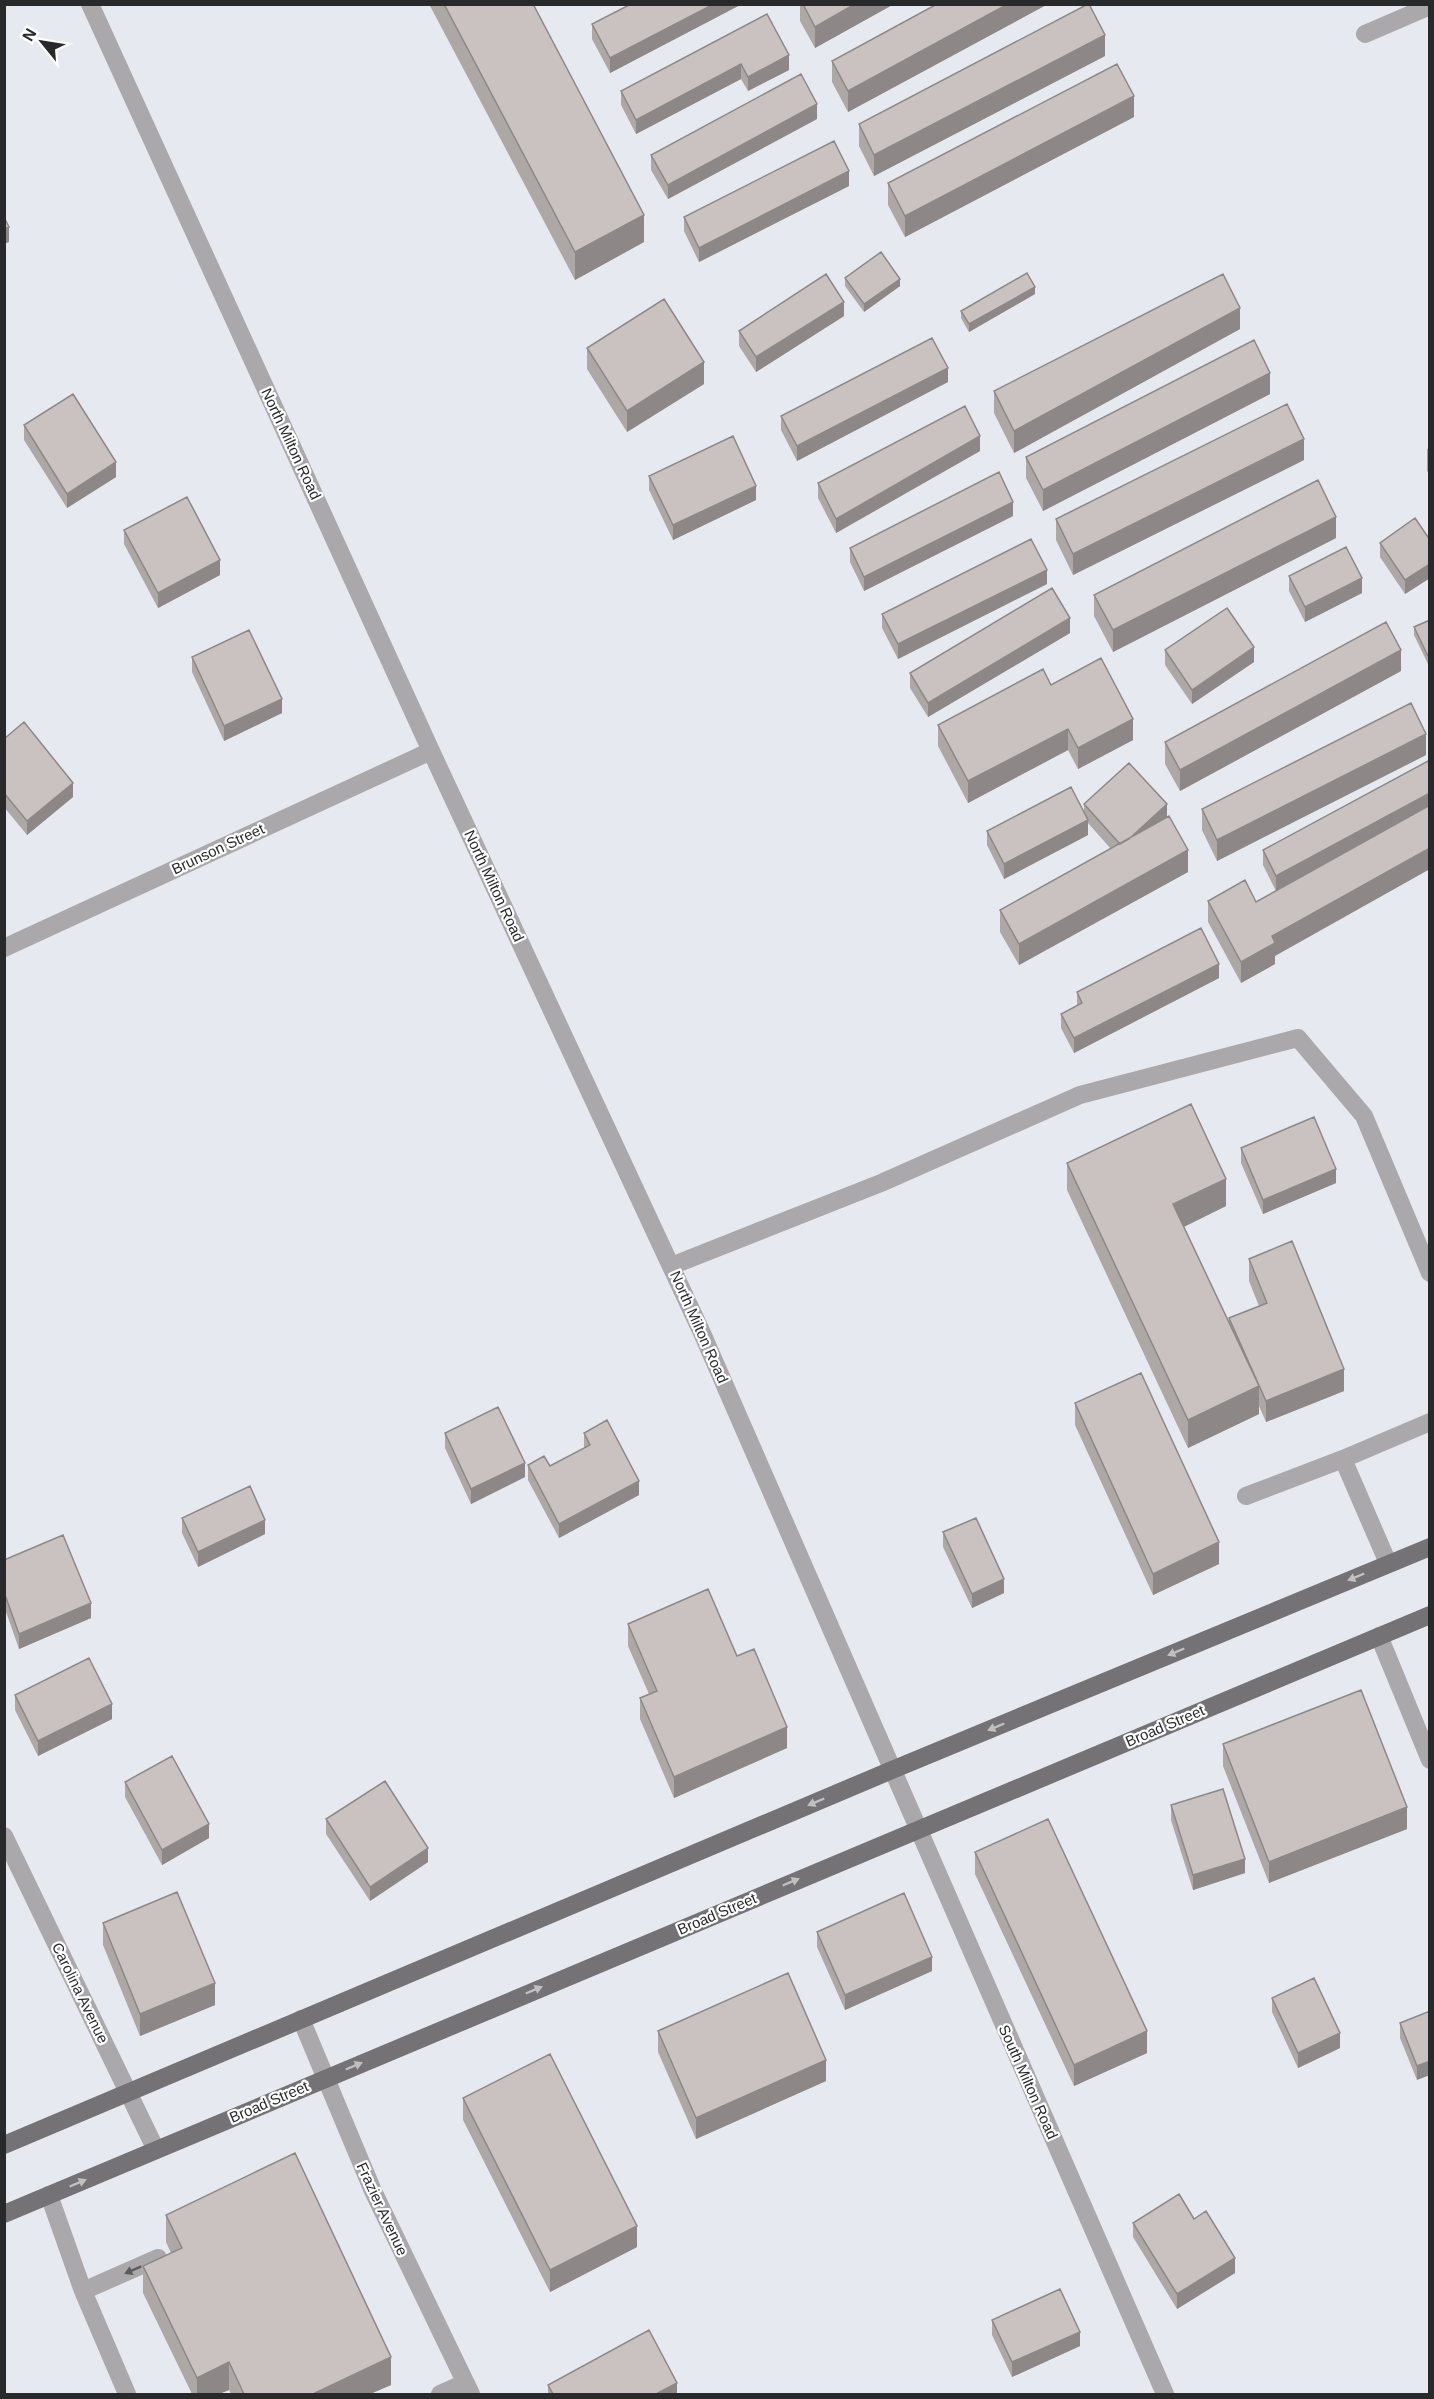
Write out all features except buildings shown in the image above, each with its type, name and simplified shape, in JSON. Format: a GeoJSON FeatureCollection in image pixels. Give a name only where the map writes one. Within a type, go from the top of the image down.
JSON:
{"type":"FeatureCollection","features":[{"type":"Feature","properties":{"kind":"main road"},"geometry":{"type":"LineString","coordinates":[[4,2145],[892,1770],[1430,1546]]}},
{"type":"Feature","properties":{"kind":"main road","name":"Broad Street"},"geometry":{"type":"LineString","coordinates":[[4,2214],[1430,1615]]}},
{"type":"Feature","properties":{"kind":"street","name":"North Milton Road"},"geometry":{"type":"LineString","coordinates":[[90,4],[431,751],[702,1333],[892,1770]]}},
{"type":"Feature","properties":{"kind":"street"},"geometry":{"type":"LineString","coordinates":[[1365,34],[1430,6]]}},
{"type":"Feature","properties":{"kind":"street","name":"Brunson Street"},"geometry":{"type":"LineString","coordinates":[[4,948],[431,751]]}},
{"type":"Feature","properties":{"kind":"street"},"geometry":{"type":"LineString","coordinates":[[671,1266],[881,1183],[1080,1095],[1298,1038],[1364,1116],[1430,1273]]}},
{"type":"Feature","properties":{"kind":"street"},"geometry":{"type":"LineString","coordinates":[[1246,1496],[1343,1459],[1430,1422]]}},
{"type":"Feature","properties":{"kind":"street"},"geometry":{"type":"LineString","coordinates":[[1343,1459],[1389,1563]]}},
{"type":"Feature","properties":{"kind":"street"},"geometry":{"type":"LineString","coordinates":[[1379,1636],[1430,1760]]}},
{"type":"Feature","properties":{"kind":"street","name":"South Milton Road"},"geometry":{"type":"LineString","coordinates":[[892,1770],[1165,2394]]}},
{"type":"Feature","properties":{"kind":"street","name":"Carolina Avenue"},"geometry":{"type":"LineString","coordinates":[[4,1836],[156,2150]]}},
{"type":"Feature","properties":{"kind":"street","name":"Frazier Avenue"},"geometry":{"type":"LineString","coordinates":[[301,2019],[373,2191],[468,2389]]}},
{"type":"Feature","properties":{"kind":"street"},"geometry":{"type":"LineString","coordinates":[[49,2195],[83,2291],[127,2394]]}},
{"type":"Feature","properties":{"kind":"street"},"geometry":{"type":"LineString","coordinates":[[83,2291],[158,2258],[168,2282]]}},
{"type":"Feature","properties":{"kind":"street"},"geometry":{"type":"LineString","coordinates":[[440,2394],[468,2389]]}}]}
